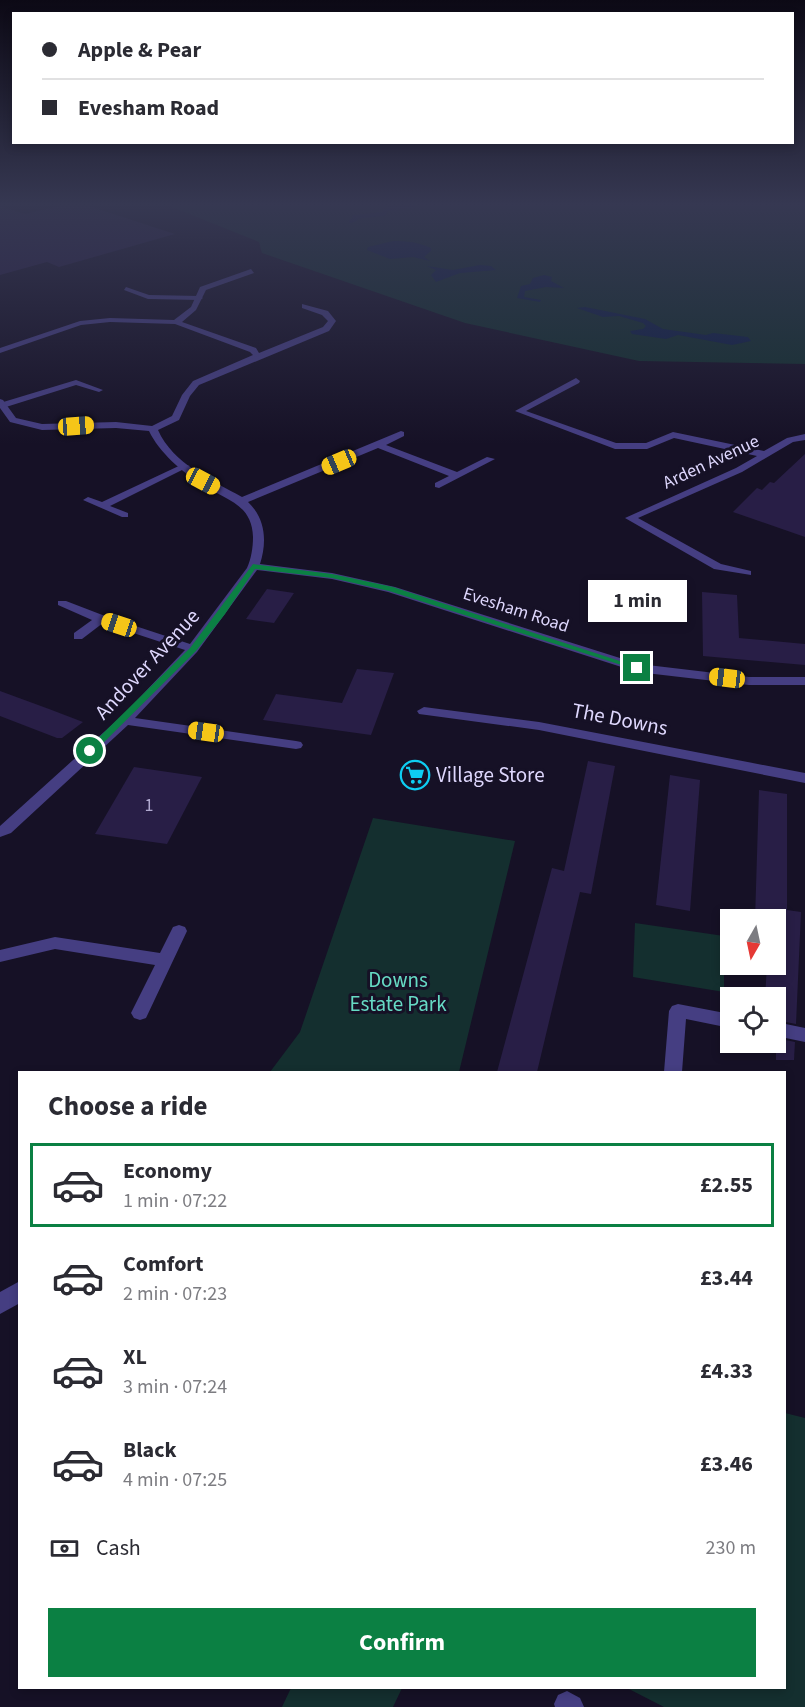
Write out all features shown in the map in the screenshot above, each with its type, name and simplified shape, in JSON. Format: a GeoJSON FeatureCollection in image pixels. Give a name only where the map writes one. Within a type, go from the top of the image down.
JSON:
{"type":"FeatureCollection","features":[{"type":"Feature","properties":{"kind":"street"},"geometry":{"type":"LineString","coordinates":[[176,322],[193,312],[203,289],[215,285]]}},
{"type":"Feature","properties":{"kind":"street"},"geometry":{"type":"LineString","coordinates":[[0,425],[13,420],[42,427],[116,424],[153,429],[176,418],[186,395],[196,383],[326,329],[332,321],[325,313],[305,306]]}},
{"type":"Feature","properties":{"kind":"street"},"geometry":{"type":"LineString","coordinates":[[0,351],[80,323],[110,320],[176,322],[253,350],[258,356]]}},
{"type":"Feature","properties":{"kind":"street"},"geometry":{"type":"LineString","coordinates":[[576,381],[519,411],[615,446],[647,446],[673,435],[767,455]]}},
{"type":"Feature","properties":{"kind":"street"},"geometry":{"type":"LineString","coordinates":[[2,404],[13,420]]}},
{"type":"Feature","properties":{"kind":"street"},"geometry":{"type":"LineString","coordinates":[[153,429],[155,436],[203,481],[242,501],[401,434]]}},
{"type":"Feature","properties":{"kind":"street","name":"Arden Avenue"},"geometry":{"type":"LineString","coordinates":[[747,573],[718,567],[630,518],[739,470],[790,440],[805,437]]}},
{"type":"Feature","properties":{"kind":"street"},"geometry":{"type":"LineString","coordinates":[[378,445],[457,476]]}},
{"type":"Feature","properties":{"kind":"street"},"geometry":{"type":"LineString","coordinates":[[439,485],[490,459]]}},
{"type":"Feature","properties":{"kind":"street","name":"Andover Avenue"},"geometry":{"type":"LineString","coordinates":[[0,832],[123,720],[193,649],[222,612],[253,566],[259,539],[255,519],[242,501]]}},
{"type":"Feature","properties":{"kind":"street","name":"Evesham Road"},"geometry":{"type":"LineString","coordinates":[[253,566],[332,576],[391,589],[637,668],[749,681],[805,681]]}},
{"type":"Feature","properties":{"kind":"street"},"geometry":{"type":"LineString","coordinates":[[62,603],[101,619],[193,649]]}},
{"type":"Feature","properties":{"kind":"street"},"geometry":{"type":"LineString","coordinates":[[78,636],[101,619]]}},
{"type":"Feature","properties":{"kind":"street","name":"The Downs"},"geometry":{"type":"LineString","coordinates":[[424,711],[539,726],[805,778]]}},
{"type":"Feature","properties":{"kind":"street"},"geometry":{"type":"LineString","coordinates":[[123,720],[296,745]]}},
{"type":"Feature","properties":{"kind":"street"},"geometry":{"type":"LineString","coordinates":[[140,1013],[179,931]]}},
{"type":"Feature","properties":{"kind":"street"},"geometry":{"type":"LineString","coordinates":[[0,956],[55,944],[165,960]]}},
{"type":"Feature","properties":{"kind":"street"},"geometry":{"type":"LineString","coordinates":[[673,1071],[678,1011],[720,1019]]}},
{"type":"Feature","properties":{"kind":"street"},"geometry":{"type":"LineString","coordinates":[[786,1031],[805,1035]]}},
{"type":"Feature","properties":{"kind":"street"},"geometry":{"type":"LineString","coordinates":[[0,1304],[18,1291]]}},
{"type":"Feature","properties":{"kind":"lane"},"geometry":{"type":"LineString","coordinates":[[126,289],[148,297],[200,298]]}},
{"type":"Feature","properties":{"kind":"lane"},"geometry":{"type":"LineString","coordinates":[[2,404],[76,382],[99,390]]}},
{"type":"Feature","properties":{"kind":"lane"},"geometry":{"type":"LineString","coordinates":[[102,506],[186,466]]}},
{"type":"Feature","properties":{"kind":"lane"},"geometry":{"type":"LineString","coordinates":[[88,500],[125,515]]}},
{"type":"Feature","properties":{"kind":"green space"},"geometry":{"type":"Polygon","coordinates":[[[354,285],[805,285],[805,364],[639,361],[465,323],[354,285]]]}},
{"type":"Feature","properties":{"kind":"green space","name":"Downs Estate Park"},"geometry":{"type":"Polygon","coordinates":[[[373,818],[515,841],[459,1071],[271,1071],[300,1032],[373,818]]]}},
{"type":"Feature","properties":{"kind":"green space"},"geometry":{"type":"Polygon","coordinates":[[[635,923],[720,935],[720,975],[724,975],[724,987],[720,987],[720,991],[633,977],[635,923]]]}},
{"type":"Feature","properties":{"kind":"green space"},"geometry":{"type":"Polygon","coordinates":[[[786,1413],[805,1418],[805,1707],[664,1707],[629,1689],[786,1689],[786,1413]]]}},
{"type":"Feature","properties":{"kind":"green space"},"geometry":{"type":"Polygon","coordinates":[[[291,1689],[402,1689],[393,1707],[282,1707],[291,1689]]]}},
{"type":"Feature","properties":{"kind":"water"},"geometry":{"type":"Polygon","coordinates":[[[558,285],[564,288],[546,287],[525,291],[524,297],[541,300],[540,302],[517,298],[521,286],[558,285]]]}},
{"type":"Feature","properties":{"kind":"water"},"geometry":{"type":"Polygon","coordinates":[[[585,307],[645,319],[663,329],[706,335],[713,333],[748,337],[751,341],[732,345],[678,335],[666,339],[632,334],[630,331],[643,329],[646,326],[619,316],[603,317],[577,308],[585,307]]]}},
{"type":"Feature","properties":{"kind":"building"},"geometry":{"type":"Polygon","coordinates":[[[805,454],[805,537],[733,512],[757,488],[762,490],[770,482],[774,483],[805,454]]]}},
{"type":"Feature","properties":{"kind":"building"},"geometry":{"type":"Polygon","coordinates":[[[267,589],[294,593],[274,623],[246,619],[267,589]]]}},
{"type":"Feature","properties":{"kind":"building"},"geometry":{"type":"Polygon","coordinates":[[[702,592],[737,595],[739,638],[805,644],[805,665],[703,656],[702,592]]]}},
{"type":"Feature","properties":{"kind":"building"},"geometry":{"type":"Polygon","coordinates":[[[357,669],[394,673],[371,735],[263,720],[276,694],[342,703],[357,669]]]}},
{"type":"Feature","properties":{"kind":"building"},"geometry":{"type":"Polygon","coordinates":[[[0,691],[83,722],[62,738],[57,738],[0,716],[0,691]]]}},
{"type":"Feature","properties":{"kind":"building"},"geometry":{"type":"Polygon","coordinates":[[[588,761],[615,766],[591,894],[580,892],[537,1071],[497,1071],[552,868],[564,871],[588,761]]]}},
{"type":"Feature","properties":{"kind":"building"},"geometry":{"type":"Polygon","coordinates":[[[134,767],[202,777],[167,844],[95,834],[134,767]]]}},
{"type":"Feature","properties":{"kind":"building"},"geometry":{"type":"Polygon","coordinates":[[[670,775],[700,780],[690,911],[656,905],[670,775]]]}},
{"type":"Feature","properties":{"kind":"building"},"geometry":{"type":"Polygon","coordinates":[[[759,790],[787,794],[787,910],[801,912],[796,1024],[786,1022],[786,987],[766,987],[766,975],[786,975],[786,909],[755,909],[759,790]]]}},
{"type":"Feature","properties":{"kind":"building"},"geometry":{"type":"Polygon","coordinates":[[[786,1040],[795,1042],[794,1060],[776,1060],[776,1053],[786,1053],[786,1040]]]}},
{"type":"Feature","properties":{"kind":"place","name":"Village Store"},"geometry":{"type":"Point","coordinates":[415,775]}},
{"type":"Feature","properties":{"kind":"route"},"geometry":{"type":"LineString","coordinates":[[90,751],[193,649],[222,612],[253,566],[332,576],[391,589],[637,668]]}}]}
